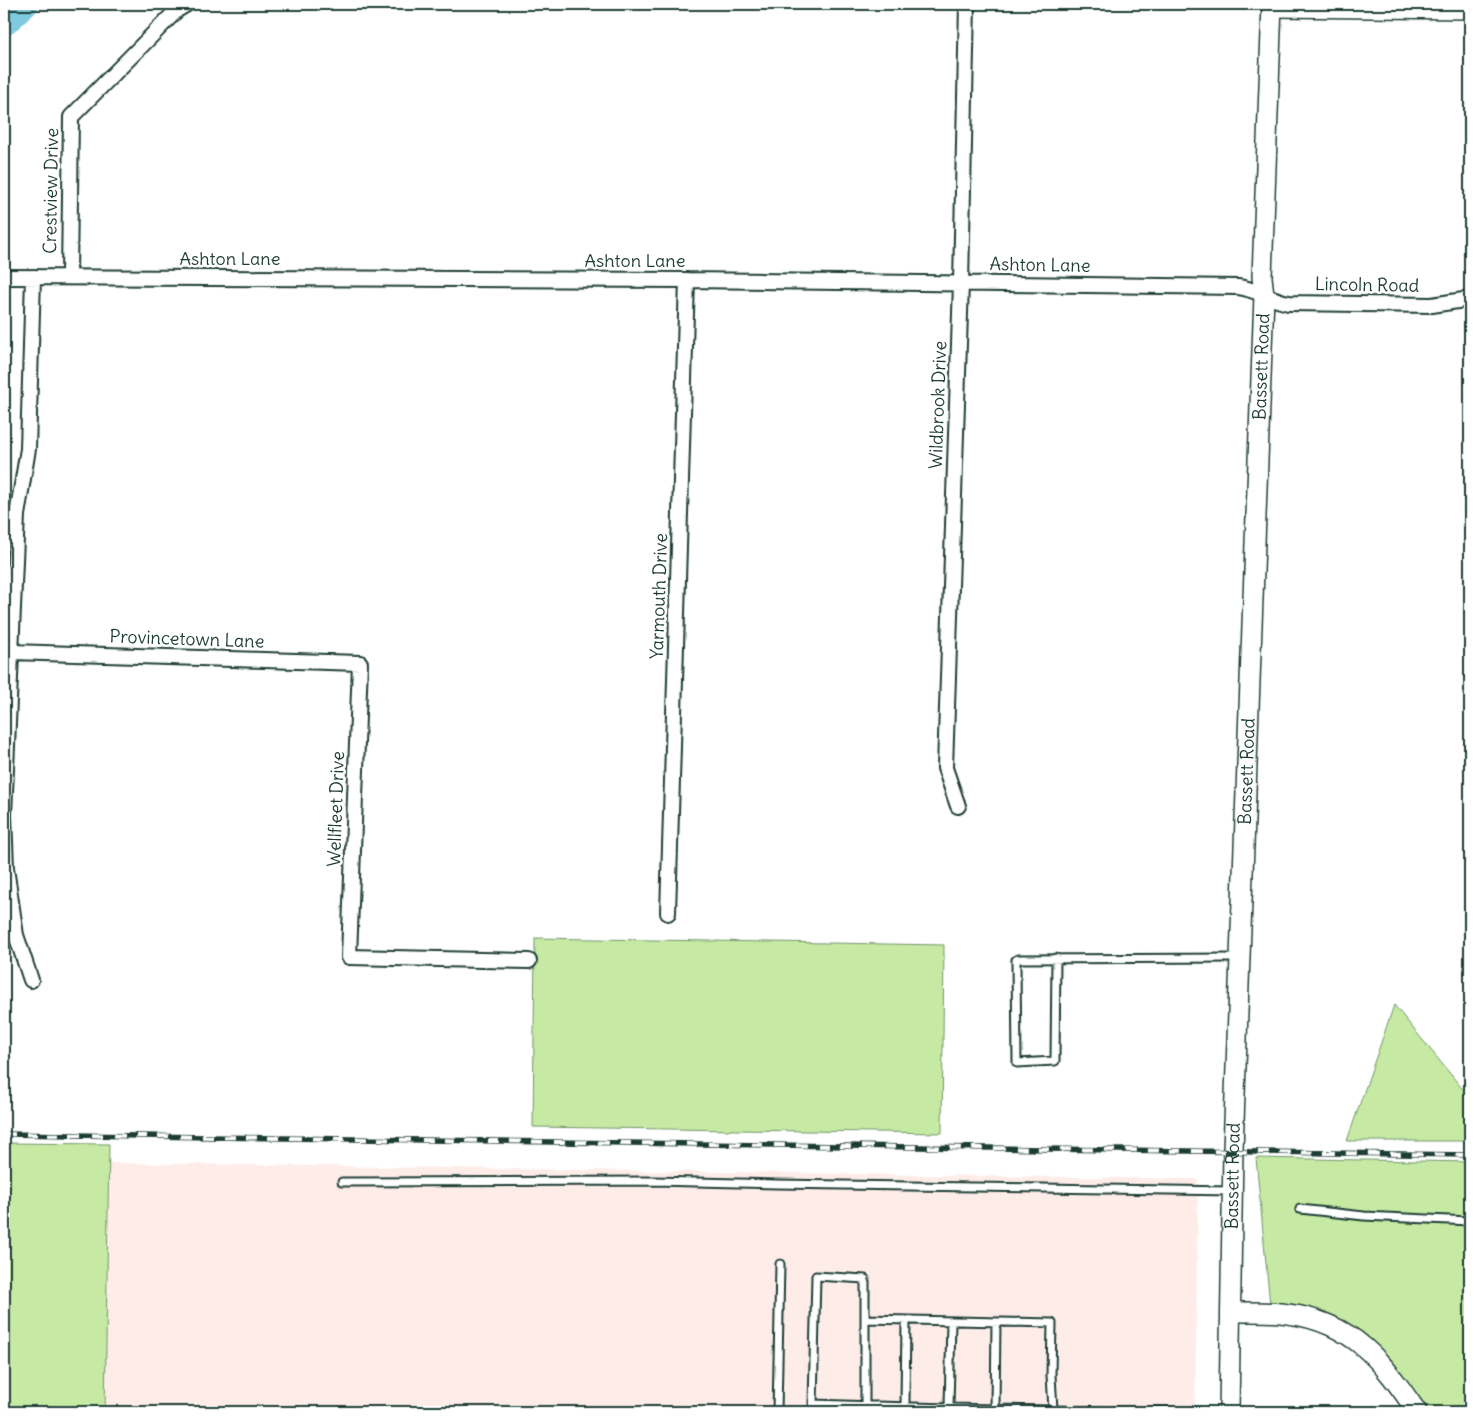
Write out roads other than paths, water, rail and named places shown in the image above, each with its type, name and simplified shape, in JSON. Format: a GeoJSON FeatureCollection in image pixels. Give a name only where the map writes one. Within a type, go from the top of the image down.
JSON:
{"type":"FeatureCollection","features":[{"type":"Feature","properties":{"kind":"main road"},"geometry":{"type":"LineString","coordinates":[[1272,5],[1470,9]]}},
{"type":"Feature","properties":{"kind":"main road","name":"Bassett Road"},"geometry":{"type":"LineString","coordinates":[[1229,1412],[1240,958],[1264,295],[1262,277],[1272,5]]}},
{"type":"Feature","properties":{"kind":"main road"},"geometry":{"type":"LineString","coordinates":[[1231,1312],[1302,1316],[1326,1324],[1346,1334],[1365,1347],[1385,1368],[1418,1412]]}},
{"type":"Feature","properties":{"kind":"street","name":"Crestview Drive"},"geometry":{"type":"LineString","coordinates":[[69,278],[71,117],[177,10],[187,4]]}},
{"type":"Feature","properties":{"kind":"street","name":"Wildbrook Drive"},"geometry":{"type":"LineString","coordinates":[[958,806],[945,768],[967,4]]}},
{"type":"Feature","properties":{"kind":"street","name":"Ashton Lane"},"geometry":{"type":"LineString","coordinates":[[4,277],[960,283],[1238,287],[1255,290],[1264,295]]}},
{"type":"Feature","properties":{"kind":"street","name":"Crestview Drive"},"geometry":{"type":"LineString","coordinates":[[31,980],[16,935],[6,868],[4,816],[17,515],[28,449],[32,277]]}},
{"type":"Feature","properties":{"kind":"street","name":"Yarmouth Drive"},"geometry":{"type":"LineString","coordinates":[[668,914],[687,280]]}},
{"type":"Feature","properties":{"kind":"street","name":"Lincoln Road"},"geometry":{"type":"LineString","coordinates":[[1264,295],[1289,303],[1432,305],[1470,299]]}},
{"type":"Feature","properties":{"kind":"street","name":"Provincetown Lane"},"geometry":{"type":"LineString","coordinates":[[12,652],[360,663]]}},
{"type":"Feature","properties":{"kind":"street","name":"Wellfleet Drive"},"geometry":{"type":"LineString","coordinates":[[360,663],[349,957],[529,961]]}},
{"type":"Feature","properties":{"kind":"lane"},"geometry":{"type":"LineString","coordinates":[[1056,958],[1055,1061],[1017,1063],[1016,960],[1056,958],[1240,958]]}},
{"type":"Feature","properties":{"kind":"lane"},"geometry":{"type":"LineString","coordinates":[[342,1182],[654,1181],[1233,1191]]}},
{"type":"Feature","properties":{"kind":"lane"},"geometry":{"type":"LineString","coordinates":[[1300,1208],[1364,1216],[1470,1221]]}},
{"type":"Feature","properties":{"kind":"lane"},"geometry":{"type":"LineString","coordinates":[[777,1412],[780,1264]]}},
{"type":"Feature","properties":{"kind":"lane"},"geometry":{"type":"LineString","coordinates":[[865,1405],[865,1279],[816,1276],[813,1404],[1042,1411],[1195,1412]]}},
{"type":"Feature","properties":{"kind":"lane"},"geometry":{"type":"LineString","coordinates":[[865,1319],[1052,1323],[1051,1375],[1053,1410]]}},
{"type":"Feature","properties":{"kind":"lane"},"geometry":{"type":"LineString","coordinates":[[905,1406],[906,1320]]}},
{"type":"Feature","properties":{"kind":"lane"},"geometry":{"type":"LineString","coordinates":[[949,1408],[951,1321]]}},
{"type":"Feature","properties":{"kind":"lane"},"geometry":{"type":"LineString","coordinates":[[994,1409],[996,1322]]}},
{"type":"Feature","properties":{"kind":"waterway"},"geometry":{"type":"LineString","coordinates":[[4,22],[24,4]]}},
{"type":"Feature","properties":{"kind":"railway"},"geometry":{"type":"LineString","coordinates":[[4,1134],[1470,1155]]}}]}
